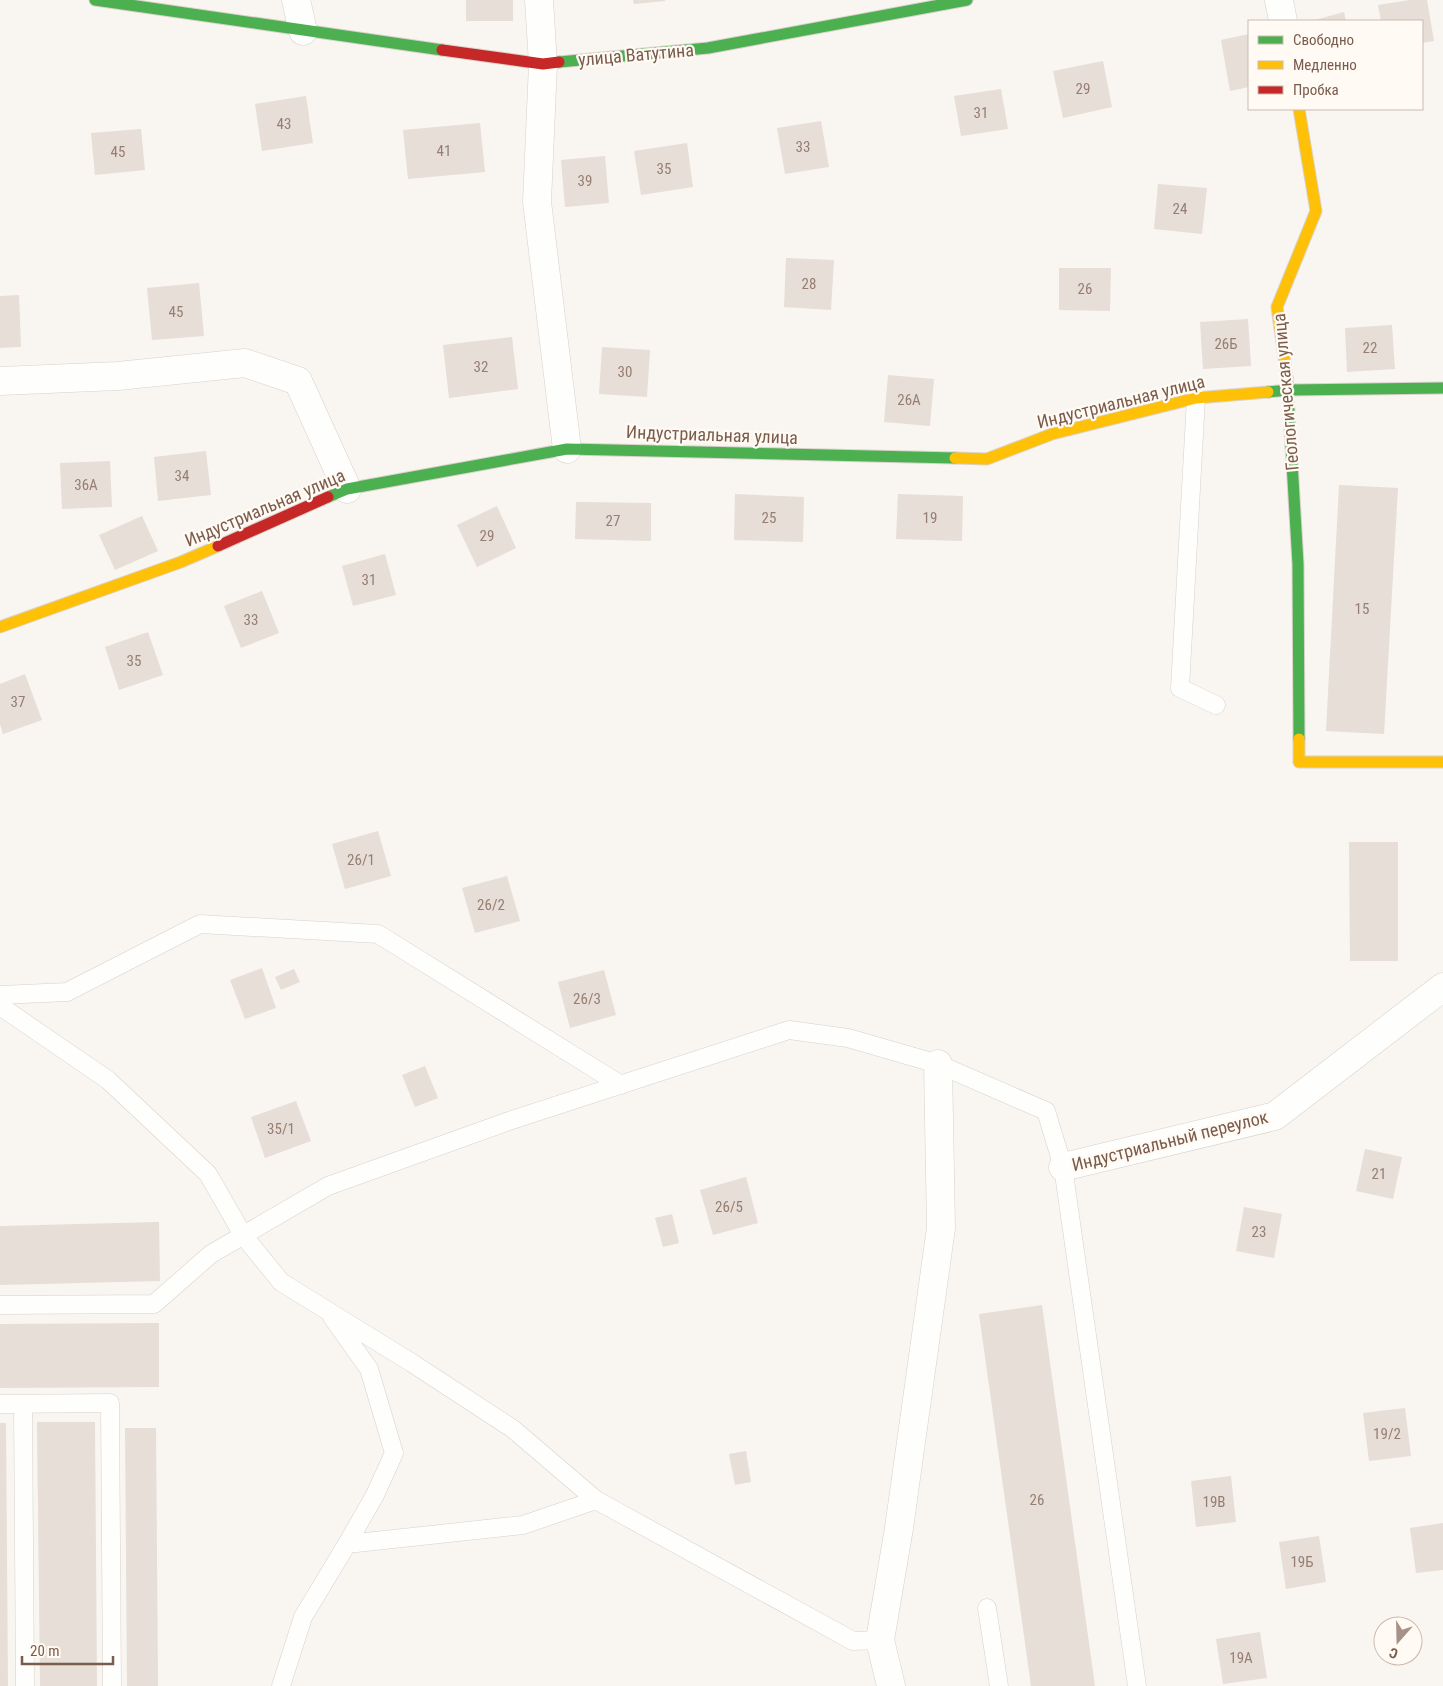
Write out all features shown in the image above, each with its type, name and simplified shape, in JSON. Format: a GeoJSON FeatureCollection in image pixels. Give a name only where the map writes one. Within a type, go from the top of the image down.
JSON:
{"type":"FeatureCollection","features":[{"type":"Feature","properties":{"kind":"street","name":"улица Ватутина"},"geometry":{"type":"LineString","coordinates":[[95,0],[543,64],[708,48],[967,0]]}},
{"type":"Feature","properties":{"kind":"street"},"geometry":{"type":"LineString","coordinates":[[296,0],[303,31]]}},
{"type":"Feature","properties":{"kind":"street"},"geometry":{"type":"LineString","coordinates":[[538,0],[543,64],[536,202],[567,448]]}},
{"type":"Feature","properties":{"kind":"street"},"geometry":{"type":"LineString","coordinates":[[1279,0],[1283,20]]}},
{"type":"Feature","properties":{"kind":"street","name":"Геологическая улица"},"geometry":{"type":"LineString","coordinates":[[1298,110],[1316,211],[1277,307],[1290,390],[1298,564],[1299,762],[1443,762]]}},
{"type":"Feature","properties":{"kind":"street"},"geometry":{"type":"LineString","coordinates":[[0,381],[118,376],[245,364],[298,381],[347,489]]}},
{"type":"Feature","properties":{"kind":"street","name":"Индустриальная улица"},"geometry":{"type":"LineString","coordinates":[[0,627],[181,562],[347,489],[567,448],[987,460],[1052,434],[1196,398],[1290,390],[1443,388]]}},
{"type":"Feature","properties":{"kind":"street","name":"Индустриальный переулок"},"geometry":{"type":"LineString","coordinates":[[1063,1167],[1276,1116],[1443,987]]}},
{"type":"Feature","properties":{"kind":"street"},"geometry":{"type":"LineString","coordinates":[[891,1686],[880,1640],[899,1528],[941,1228],[938,1064]]}},
{"type":"Feature","properties":{"kind":"lane"},"geometry":{"type":"LineString","coordinates":[[1196,398],[1180,688],[1216,705]]}},
{"type":"Feature","properties":{"kind":"lane"},"geometry":{"type":"LineString","coordinates":[[0,995],[67,992],[200,924],[378,934],[621,1085]]}},
{"type":"Feature","properties":{"kind":"lane"},"geometry":{"type":"LineString","coordinates":[[0,1006],[108,1080],[208,1174],[243,1235],[281,1282],[412,1362],[513,1429],[596,1500],[853,1641],[880,1640]]}},
{"type":"Feature","properties":{"kind":"lane"},"geometry":{"type":"LineString","coordinates":[[0,1305],[154,1304],[211,1254],[328,1186],[509,1121],[789,1030],[848,1038],[938,1064],[1046,1111],[1063,1167],[1137,1686]]}},
{"type":"Feature","properties":{"kind":"lane"},"geometry":{"type":"LineString","coordinates":[[281,1686],[302,1617],[375,1495],[394,1453],[369,1369],[327,1310]]}},
{"type":"Feature","properties":{"kind":"lane"},"geometry":{"type":"LineString","coordinates":[[0,1404],[110,1403],[112,1686]]}},
{"type":"Feature","properties":{"kind":"lane"},"geometry":{"type":"LineString","coordinates":[[23,1404],[25,1686]]}},
{"type":"Feature","properties":{"kind":"lane"},"geometry":{"type":"LineString","coordinates":[[347,1544],[523,1525],[596,1500]]}},
{"type":"Feature","properties":{"kind":"lane"},"geometry":{"type":"LineString","coordinates":[[987,1608],[999,1686]]}},
{"type":"Feature","properties":{"kind":"building"},"geometry":{"type":"Polygon","coordinates":[[[466,0],[513,0],[513,21],[466,21],[466,0]]]}},
{"type":"Feature","properties":{"kind":"building"},"geometry":{"type":"Polygon","coordinates":[[[633,0],[665,0],[665,1],[634,4],[633,0]]]}},
{"type":"Feature","properties":{"kind":"building"},"geometry":{"type":"Polygon","coordinates":[[[1410,0],[1427,0],[1434,41],[1423,43],[1423,20],[1381,20],[1378,5],[1410,0]]]}},
{"type":"Feature","properties":{"kind":"building"},"geometry":{"type":"Polygon","coordinates":[[[1344,12],[1346,20],[1315,20],[1344,12]]]}},
{"type":"Feature","properties":{"kind":"building"},"geometry":{"type":"Polygon","coordinates":[[[1248,34],[1248,87],[1230,91],[1221,40],[1248,34]]]}},
{"type":"Feature","properties":{"kind":"building"},"geometry":{"type":"Polygon","coordinates":[[[1103,61],[1112,107],[1063,118],[1053,71],[1103,61]]]}},
{"type":"Feature","properties":{"kind":"building"},"geometry":{"type":"Polygon","coordinates":[[[1001,89],[1008,129],[961,136],[954,96],[1001,89]]]}},
{"type":"Feature","properties":{"kind":"building"},"geometry":{"type":"Polygon","coordinates":[[[306,96],[313,143],[262,151],[255,104],[306,96]]]}},
{"type":"Feature","properties":{"kind":"building"},"geometry":{"type":"Polygon","coordinates":[[[821,121],[829,167],[785,174],[777,128],[821,121]]]}},
{"type":"Feature","properties":{"kind":"building"},"geometry":{"type":"Polygon","coordinates":[[[480,123],[485,172],[408,179],[403,130],[480,123]]]}},
{"type":"Feature","properties":{"kind":"building"},"geometry":{"type":"Polygon","coordinates":[[[141,129],[145,170],[95,175],[91,133],[141,129]]]}},
{"type":"Feature","properties":{"kind":"building"},"geometry":{"type":"Polygon","coordinates":[[[687,143],[693,187],[641,195],[634,151],[687,143]]]}},
{"type":"Feature","properties":{"kind":"building"},"geometry":{"type":"Polygon","coordinates":[[[605,156],[609,203],[565,207],[561,160],[605,156]]]}},
{"type":"Feature","properties":{"kind":"building"},"geometry":{"type":"Polygon","coordinates":[[[1158,184],[1207,188],[1202,234],[1154,229],[1158,184]]]}},
{"type":"Feature","properties":{"kind":"building"},"geometry":{"type":"Polygon","coordinates":[[[786,258],[834,260],[831,310],[784,307],[786,258]]]}},
{"type":"Feature","properties":{"kind":"building"},"geometry":{"type":"Polygon","coordinates":[[[1059,268],[1111,268],[1110,311],[1059,310],[1059,268]]]}},
{"type":"Feature","properties":{"kind":"building"},"geometry":{"type":"Polygon","coordinates":[[[199,283],[204,336],[152,340],[147,288],[199,283]]]}},
{"type":"Feature","properties":{"kind":"building"},"geometry":{"type":"Polygon","coordinates":[[[19,295],[21,347],[0,348],[0,296],[19,295]]]}},
{"type":"Feature","properties":{"kind":"building"},"geometry":{"type":"Polygon","coordinates":[[[1248,319],[1251,366],[1203,369],[1200,322],[1248,319]]]}},
{"type":"Feature","properties":{"kind":"building"},"geometry":{"type":"Polygon","coordinates":[[[1392,325],[1395,369],[1347,372],[1345,328],[1392,325]]]}},
{"type":"Feature","properties":{"kind":"building"},"geometry":{"type":"Polygon","coordinates":[[[512,337],[518,389],[449,398],[443,345],[512,337]]]}},
{"type":"Feature","properties":{"kind":"building"},"geometry":{"type":"Polygon","coordinates":[[[602,347],[650,350],[647,397],[599,394],[602,347]]]}},
{"type":"Feature","properties":{"kind":"building"},"geometry":{"type":"Polygon","coordinates":[[[888,375],[934,379],[930,426],[884,422],[888,375]]]}},
{"type":"Feature","properties":{"kind":"building"},"geometry":{"type":"Polygon","coordinates":[[[206,451],[211,495],[158,501],[154,457],[206,451]]]}},
{"type":"Feature","properties":{"kind":"building"},"geometry":{"type":"Polygon","coordinates":[[[110,461],[112,507],[62,509],[60,463],[110,461]]]}},
{"type":"Feature","properties":{"kind":"building"},"geometry":{"type":"Polygon","coordinates":[[[1339,485],[1398,488],[1384,734],[1326,731],[1339,485]]]}},
{"type":"Feature","properties":{"kind":"building"},"geometry":{"type":"Polygon","coordinates":[[[735,494],[804,497],[803,542],[734,540],[735,494]]]}},
{"type":"Feature","properties":{"kind":"building"},"geometry":{"type":"Polygon","coordinates":[[[898,494],[963,496],[962,541],[896,539],[898,494]]]}},
{"type":"Feature","properties":{"kind":"building"},"geometry":{"type":"Polygon","coordinates":[[[576,502],[651,503],[651,541],[575,539],[576,502]]]}},
{"type":"Feature","properties":{"kind":"building"},"geometry":{"type":"Polygon","coordinates":[[[497,506],[516,548],[477,567],[457,525],[497,506]]]}},
{"type":"Feature","properties":{"kind":"building"},"geometry":{"type":"Polygon","coordinates":[[[142,516],[158,551],[115,570],[99,535],[142,516]]]}},
{"type":"Feature","properties":{"kind":"building"},"geometry":{"type":"Polygon","coordinates":[[[385,554],[396,595],[353,606],[342,566],[385,554]]]}},
{"type":"Feature","properties":{"kind":"building"},"geometry":{"type":"Polygon","coordinates":[[[262,591],[279,633],[241,648],[224,606],[262,591]]]}},
{"type":"Feature","properties":{"kind":"building"},"geometry":{"type":"Polygon","coordinates":[[[148,632],[163,675],[119,690],[105,647],[148,632]]]}},
{"type":"Feature","properties":{"kind":"building"},"geometry":{"type":"Polygon","coordinates":[[[25,674],[42,720],[3,734],[0,724],[0,684],[25,674]]]}},
{"type":"Feature","properties":{"kind":"building"},"geometry":{"type":"Polygon","coordinates":[[[378,831],[391,876],[345,889],[332,844],[378,831]]]}},
{"type":"Feature","properties":{"kind":"building"},"geometry":{"type":"Polygon","coordinates":[[[1349,842],[1398,842],[1398,961],[1350,961],[1349,842]]]}},
{"type":"Feature","properties":{"kind":"building"},"geometry":{"type":"Polygon","coordinates":[[[507,876],[520,921],[475,933],[462,888],[507,876]]]}},
{"type":"Feature","properties":{"kind":"building"},"geometry":{"type":"Polygon","coordinates":[[[262,968],[276,1008],[245,1019],[230,980],[262,968]]]}},
{"type":"Feature","properties":{"kind":"building"},"geometry":{"type":"Polygon","coordinates":[[[294,969],[300,982],[281,990],[275,977],[294,969]]]}},
{"type":"Feature","properties":{"kind":"building"},"geometry":{"type":"Polygon","coordinates":[[[604,970],[616,1015],[570,1028],[558,982],[604,970]]]}},
{"type":"Feature","properties":{"kind":"building"},"geometry":{"type":"Polygon","coordinates":[[[425,1066],[438,1098],[415,1107],[402,1075],[425,1066]]]}},
{"type":"Feature","properties":{"kind":"building"},"geometry":{"type":"Polygon","coordinates":[[[296,1101],[311,1141],[265,1158],[251,1117],[296,1101]]]}},
{"type":"Feature","properties":{"kind":"building"},"geometry":{"type":"Polygon","coordinates":[[[1365,1149],[1402,1157],[1393,1199],[1356,1191],[1365,1149]]]}},
{"type":"Feature","properties":{"kind":"building"},"geometry":{"type":"Polygon","coordinates":[[[746,1177],[758,1223],[713,1235],[700,1190],[746,1177]]]}},
{"type":"Feature","properties":{"kind":"building"},"geometry":{"type":"Polygon","coordinates":[[[1244,1207],[1282,1214],[1274,1258],[1236,1251],[1244,1207]]]}},
{"type":"Feature","properties":{"kind":"building"},"geometry":{"type":"Polygon","coordinates":[[[672,1214],[679,1243],[663,1247],[655,1218],[672,1214]]]}},
{"type":"Feature","properties":{"kind":"building"},"geometry":{"type":"Polygon","coordinates":[[[159,1222],[160,1281],[0,1285],[0,1226],[159,1222]]]}},
{"type":"Feature","properties":{"kind":"building"},"geometry":{"type":"Polygon","coordinates":[[[1042,1305],[1095,1686],[1031,1686],[979,1314],[1042,1305]]]}},
{"type":"Feature","properties":{"kind":"building"},"geometry":{"type":"Polygon","coordinates":[[[159,1323],[159,1387],[0,1388],[0,1324],[159,1323]]]}},
{"type":"Feature","properties":{"kind":"building"},"geometry":{"type":"Polygon","coordinates":[[[1405,1408],[1411,1456],[1369,1461],[1363,1413],[1405,1408]]]}},
{"type":"Feature","properties":{"kind":"building"},"geometry":{"type":"Polygon","coordinates":[[[37,1422],[95,1422],[97,1686],[40,1686],[37,1422]]]}},
{"type":"Feature","properties":{"kind":"building"},"geometry":{"type":"Polygon","coordinates":[[[0,1423],[6,1423],[8,1686],[0,1686],[0,1423]]]}},
{"type":"Feature","properties":{"kind":"building"},"geometry":{"type":"Polygon","coordinates":[[[125,1428],[156,1428],[158,1686],[127,1686],[125,1428]]]}},
{"type":"Feature","properties":{"kind":"building"},"geometry":{"type":"Polygon","coordinates":[[[746,1451],[751,1482],[735,1485],[729,1454],[746,1451]]]}},
{"type":"Feature","properties":{"kind":"building"},"geometry":{"type":"Polygon","coordinates":[[[1231,1476],[1236,1522],[1196,1527],[1191,1481],[1231,1476]]]}},
{"type":"Feature","properties":{"kind":"building"},"geometry":{"type":"Polygon","coordinates":[[[1443,1523],[1443,1570],[1416,1573],[1410,1528],[1443,1523]]]}},
{"type":"Feature","properties":{"kind":"building"},"geometry":{"type":"Polygon","coordinates":[[[1319,1536],[1326,1582],[1286,1589],[1279,1542],[1319,1536]]]}},
{"type":"Feature","properties":{"kind":"building"},"geometry":{"type":"Polygon","coordinates":[[[1260,1632],[1267,1678],[1223,1684],[1216,1639],[1260,1632]]]}},
{"type":"Feature","properties":{"kind":"traffic: fast"},"geometry":{"type":"LineString","coordinates":[[95,0],[442,50]]}},
{"type":"Feature","properties":{"kind":"traffic: fast"},"geometry":{"type":"LineString","coordinates":[[559,62],[708,48],[967,0]]}},
{"type":"Feature","properties":{"kind":"traffic: fast"},"geometry":{"type":"LineString","coordinates":[[1287,378],[1298,564],[1299,739]]}},
{"type":"Feature","properties":{"kind":"traffic: fast"},"geometry":{"type":"LineString","coordinates":[[1268,392],[1289,390],[1443,388]]}},
{"type":"Feature","properties":{"kind":"traffic: fast"},"geometry":{"type":"LineString","coordinates":[[328,497],[347,489],[567,449],[955,458]]}},
{"type":"Feature","properties":{"kind":"traffic: slow"},"geometry":{"type":"LineString","coordinates":[[1287,378],[1277,307],[1316,211],[1299,110]]}},
{"type":"Feature","properties":{"kind":"traffic: slow"},"geometry":{"type":"LineString","coordinates":[[955,458],[987,459],[1052,434],[1196,398],[1268,392]]}},
{"type":"Feature","properties":{"kind":"traffic: slow"},"geometry":{"type":"LineString","coordinates":[[0,627],[181,562],[218,546]]}},
{"type":"Feature","properties":{"kind":"traffic: slow"},"geometry":{"type":"LineString","coordinates":[[1299,739],[1299,762],[1443,762]]}},
{"type":"Feature","properties":{"kind":"traffic: jam"},"geometry":{"type":"LineString","coordinates":[[442,50],[543,64],[559,62]]}},
{"type":"Feature","properties":{"kind":"traffic: jam"},"geometry":{"type":"LineString","coordinates":[[218,546],[328,497]]}}]}
